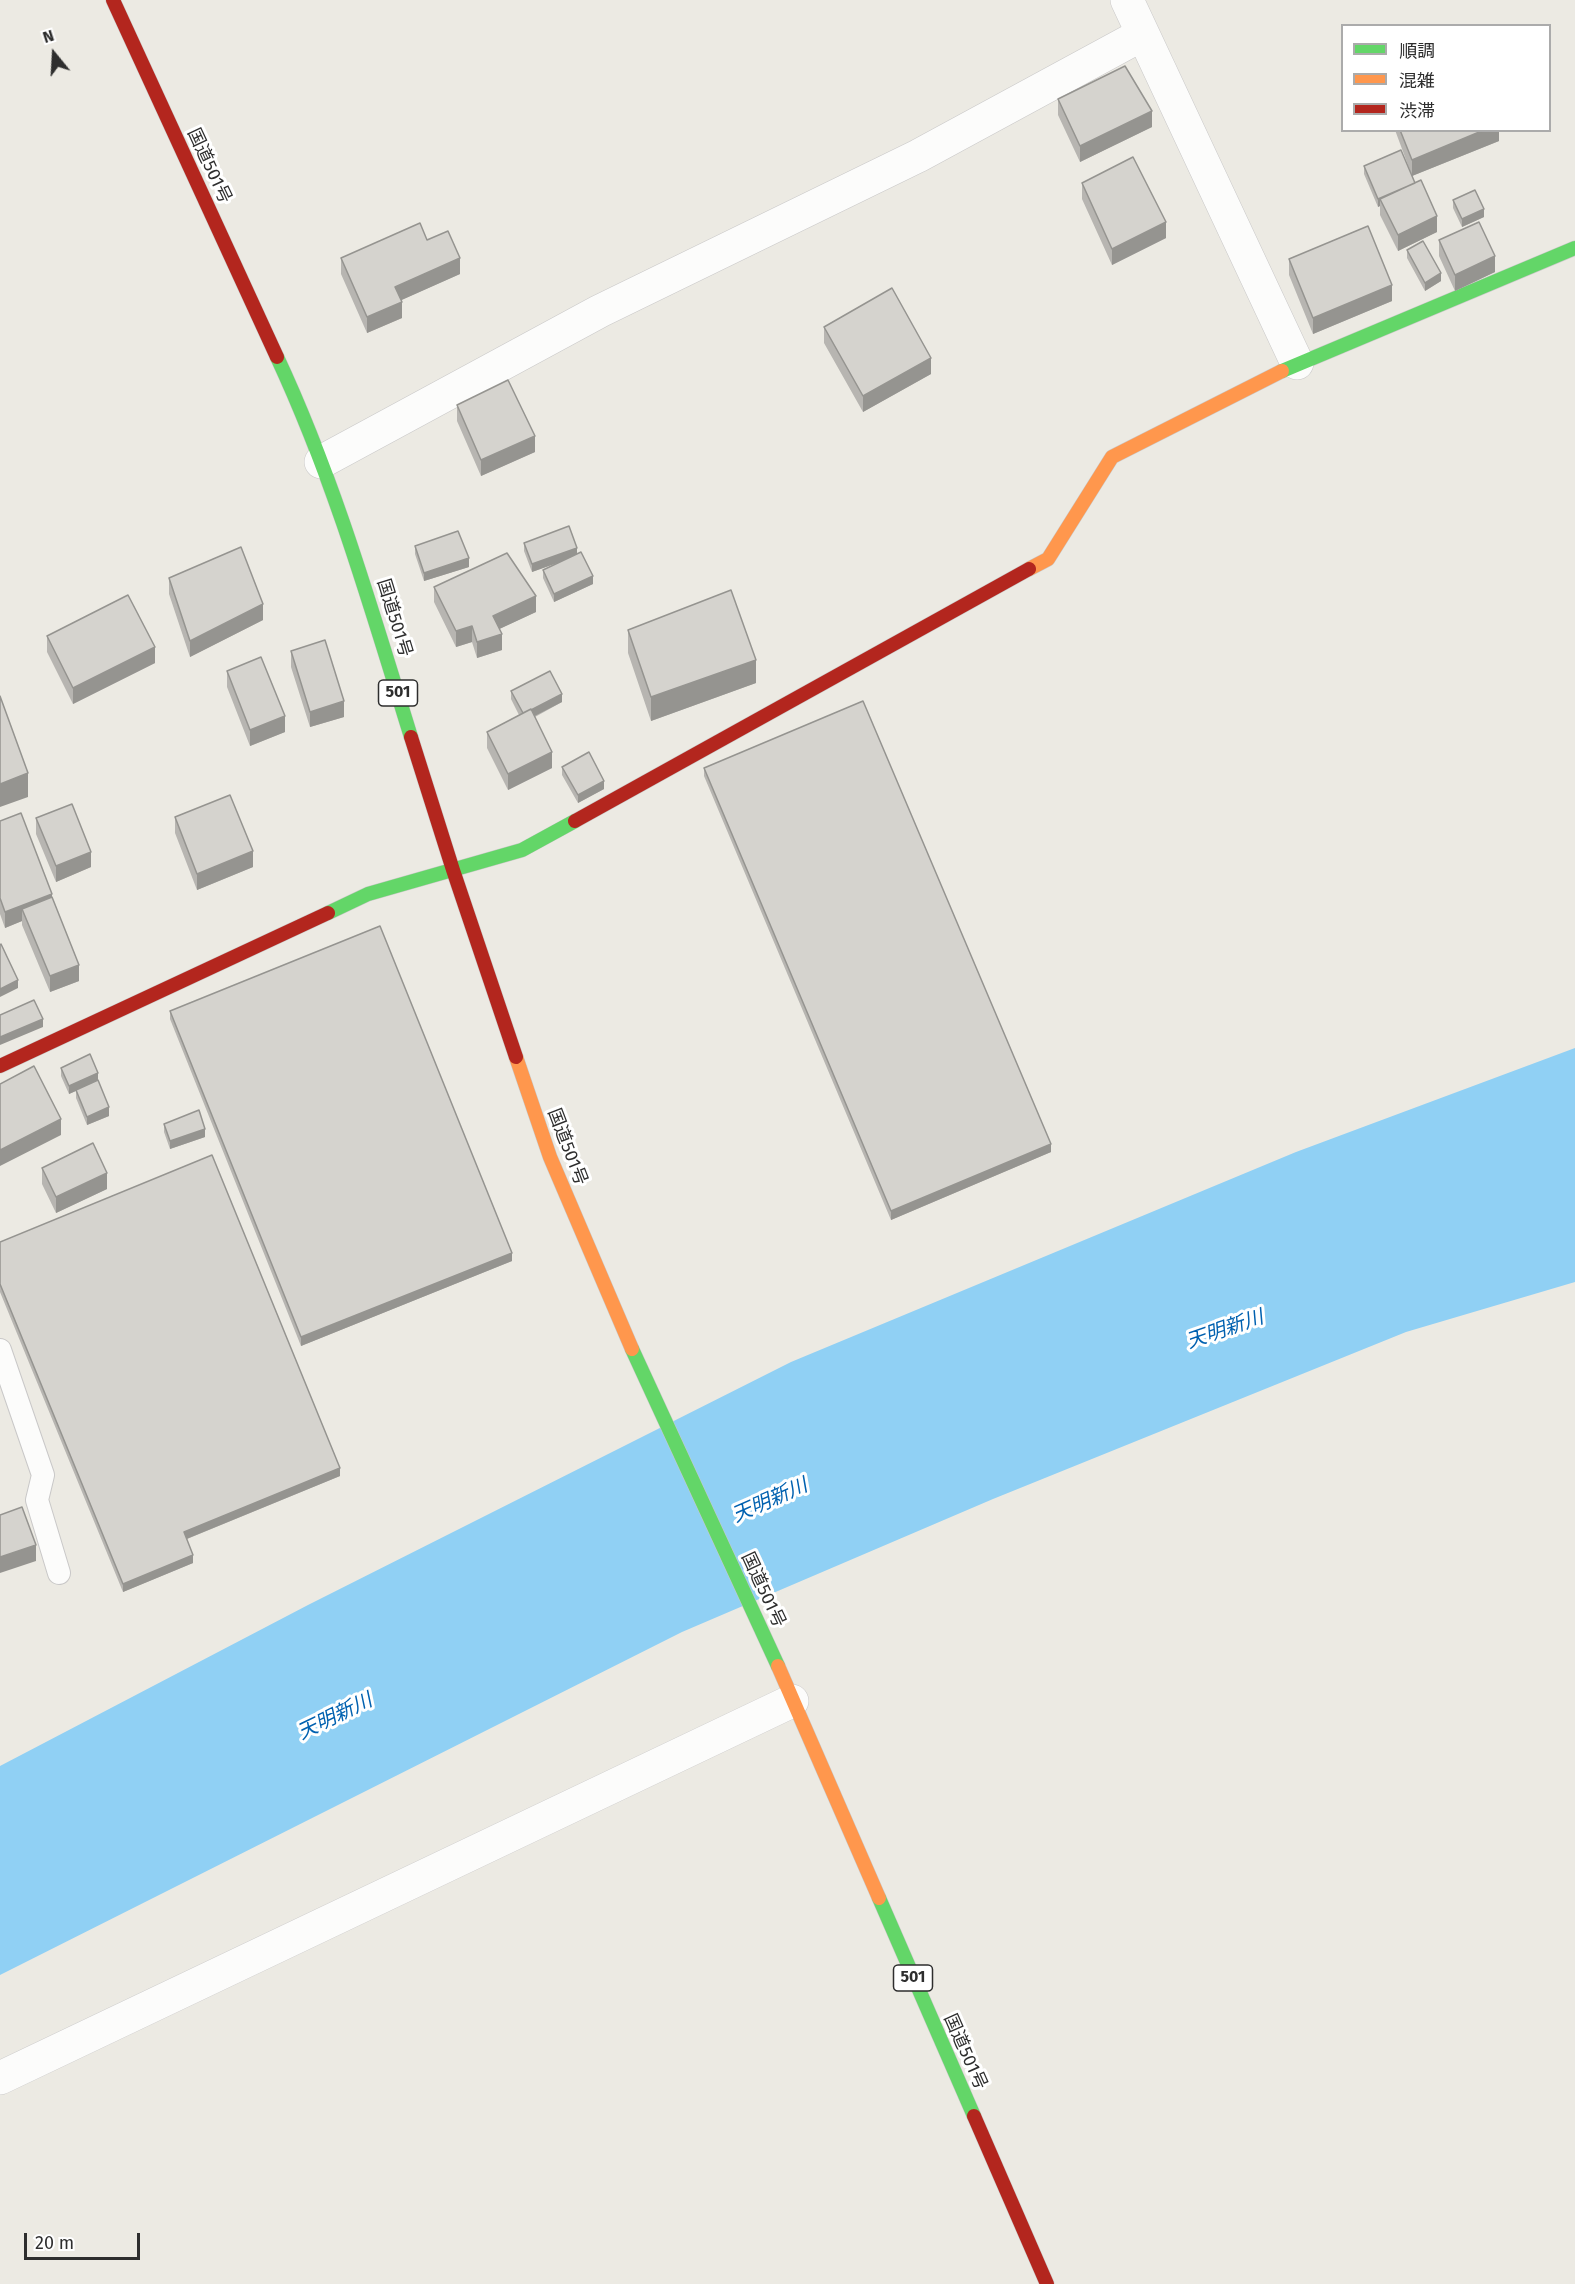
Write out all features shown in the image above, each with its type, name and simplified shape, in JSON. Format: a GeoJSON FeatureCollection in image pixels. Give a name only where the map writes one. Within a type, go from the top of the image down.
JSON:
{"type":"FeatureCollection","features":[{"type":"Feature","properties":{"kind":"main road","name":"国道501号"},"geometry":{"type":"LineString","coordinates":[[113,0],[300,406],[346,527],[453,870],[550,1157],[653,1398],[780,1671],[1047,2284]]}},
{"type":"Feature","properties":{"kind":"main road"},"geometry":{"type":"LineString","coordinates":[[0,1066],[368,894],[522,850],[1048,559],[1112,457],[1298,363],[1575,248]]}},
{"type":"Feature","properties":{"kind":"street"},"geometry":{"type":"LineString","coordinates":[[1127,0],[1298,363]]}},
{"type":"Feature","properties":{"kind":"street"},"geometry":{"type":"LineString","coordinates":[[321,462],[600,311],[918,156],[1143,34]]}},
{"type":"Feature","properties":{"kind":"street"},"geometry":{"type":"LineString","coordinates":[[0,2078],[792,1701]]}},
{"type":"Feature","properties":{"kind":"lane"},"geometry":{"type":"LineString","coordinates":[[0,1350],[43,1475],[37,1500],[59,1573]]}},
{"type":"Feature","properties":{"kind":"water","name":"天明新川"},"geometry":{"type":"Polygon","coordinates":[[[1575,1048],[1575,1282],[1406,1332],[993,1499],[682,1632],[0,1975],[0,1766],[308,1605],[791,1362],[1296,1152],[1575,1048]]]}},
{"type":"Feature","properties":{"kind":"building"},"geometry":{"type":"Polygon","coordinates":[[[1125,66],[1152,111],[1080,146],[1058,99],[1125,66]]]}},
{"type":"Feature","properties":{"kind":"building"},"geometry":{"type":"Polygon","coordinates":[[[1401,132],[1479,132],[1412,160],[1401,132]]]}},
{"type":"Feature","properties":{"kind":"building"},"geometry":{"type":"Polygon","coordinates":[[[1401,150],[1415,183],[1378,199],[1364,166],[1401,150]]]}},
{"type":"Feature","properties":{"kind":"building"},"geometry":{"type":"Polygon","coordinates":[[[1133,157],[1166,222],[1112,249],[1082,183],[1133,157]]]}},
{"type":"Feature","properties":{"kind":"building"},"geometry":{"type":"Polygon","coordinates":[[[1421,180],[1437,216],[1398,235],[1380,199],[1421,180]]]}},
{"type":"Feature","properties":{"kind":"building"},"geometry":{"type":"Polygon","coordinates":[[[1475,190],[1484,209],[1462,219],[1453,200],[1475,190]]]}},
{"type":"Feature","properties":{"kind":"building"},"geometry":{"type":"Polygon","coordinates":[[[1479,222],[1495,256],[1455,275],[1439,240],[1479,222]]]}},
{"type":"Feature","properties":{"kind":"building"},"geometry":{"type":"Polygon","coordinates":[[[420,223],[427,240],[448,231],[460,258],[395,287],[402,302],[367,317],[341,258],[420,223]]]}},
{"type":"Feature","properties":{"kind":"building"},"geometry":{"type":"Polygon","coordinates":[[[1368,226],[1392,285],[1313,318],[1289,259],[1368,226]]]}},
{"type":"Feature","properties":{"kind":"building"},"geometry":{"type":"Polygon","coordinates":[[[1423,241],[1441,273],[1425,283],[1407,250],[1423,241]]]}},
{"type":"Feature","properties":{"kind":"building"},"geometry":{"type":"Polygon","coordinates":[[[892,288],[931,358],[863,396],[824,327],[892,288]]]}},
{"type":"Feature","properties":{"kind":"building"},"geometry":{"type":"Polygon","coordinates":[[[508,380],[535,436],[481,460],[457,405],[508,380]]]}},
{"type":"Feature","properties":{"kind":"building"},"geometry":{"type":"Polygon","coordinates":[[[569,526],[577,548],[532,564],[524,543],[569,526]]]}},
{"type":"Feature","properties":{"kind":"building"},"geometry":{"type":"Polygon","coordinates":[[[458,531],[469,558],[424,573],[415,546],[458,531]]]}},
{"type":"Feature","properties":{"kind":"building"},"geometry":{"type":"Polygon","coordinates":[[[241,547],[263,604],[190,641],[169,578],[241,547]]]}},
{"type":"Feature","properties":{"kind":"building"},"geometry":{"type":"Polygon","coordinates":[[[581,552],[593,576],[554,594],[543,570],[581,552]]]}},
{"type":"Feature","properties":{"kind":"building"},"geometry":{"type":"Polygon","coordinates":[[[507,553],[536,596],[493,616],[502,634],[477,642],[472,626],[456,631],[434,587],[507,553]]]}},
{"type":"Feature","properties":{"kind":"building"},"geometry":{"type":"Polygon","coordinates":[[[731,590],[756,660],[651,697],[628,630],[731,590]]]}},
{"type":"Feature","properties":{"kind":"building"},"geometry":{"type":"Polygon","coordinates":[[[128,595],[155,647],[73,688],[47,636],[128,595]]]}},
{"type":"Feature","properties":{"kind":"building"},"geometry":{"type":"Polygon","coordinates":[[[325,640],[344,701],[310,712],[291,651],[325,640]]]}},
{"type":"Feature","properties":{"kind":"building"},"geometry":{"type":"Polygon","coordinates":[[[261,657],[285,716],[250,730],[227,671],[261,657]]]}},
{"type":"Feature","properties":{"kind":"building"},"geometry":{"type":"Polygon","coordinates":[[[550,671],[562,694],[523,713],[511,691],[550,671]]]}},
{"type":"Feature","properties":{"kind":"building"},"geometry":{"type":"Polygon","coordinates":[[[0,696],[28,773],[0,784],[0,696]]]}},
{"type":"Feature","properties":{"kind":"building"},"geometry":{"type":"Polygon","coordinates":[[[863,701],[1051,1144],[891,1211],[704,768],[863,701]]]}},
{"type":"Feature","properties":{"kind":"building"},"geometry":{"type":"Polygon","coordinates":[[[531,709],[552,752],[508,774],[487,732],[531,709]]]}},
{"type":"Feature","properties":{"kind":"building"},"geometry":{"type":"Polygon","coordinates":[[[589,752],[604,781],[578,795],[562,767],[589,752]]]}},
{"type":"Feature","properties":{"kind":"building"},"geometry":{"type":"Polygon","coordinates":[[[230,795],[253,851],[197,874],[175,817],[230,795]]]}},
{"type":"Feature","properties":{"kind":"building"},"geometry":{"type":"Polygon","coordinates":[[[72,804],[91,852],[56,866],[36,818],[72,804]]]}},
{"type":"Feature","properties":{"kind":"building"},"geometry":{"type":"Polygon","coordinates":[[[21,813],[52,894],[5,912],[0,898],[0,821],[21,813]]]}},
{"type":"Feature","properties":{"kind":"building"},"geometry":{"type":"Polygon","coordinates":[[[52,897],[79,965],[50,976],[22,909],[52,897]]]}},
{"type":"Feature","properties":{"kind":"building"},"geometry":{"type":"Polygon","coordinates":[[[380,926],[512,1253],[301,1337],[170,1011],[380,926]]]}},
{"type":"Feature","properties":{"kind":"building"},"geometry":{"type":"Polygon","coordinates":[[[0,945],[18,980],[0,989],[0,945]]]}},
{"type":"Feature","properties":{"kind":"building"},"geometry":{"type":"Polygon","coordinates":[[[34,1000],[43,1019],[0,1037],[0,1015],[34,1000]]]}},
{"type":"Feature","properties":{"kind":"building"},"geometry":{"type":"Polygon","coordinates":[[[90,1054],[98,1073],[69,1086],[61,1068],[90,1054]]]}},
{"type":"Feature","properties":{"kind":"building"},"geometry":{"type":"Polygon","coordinates":[[[34,1066],[61,1119],[0,1150],[0,1084],[34,1066]]]}},
{"type":"Feature","properties":{"kind":"building"},"geometry":{"type":"Polygon","coordinates":[[[98,1080],[109,1107],[87,1117],[76,1090],[98,1080]]]}},
{"type":"Feature","properties":{"kind":"building"},"geometry":{"type":"Polygon","coordinates":[[[199,1110],[205,1129],[170,1141],[164,1124],[199,1110]]]}},
{"type":"Feature","properties":{"kind":"building"},"geometry":{"type":"Polygon","coordinates":[[[93,1143],[107,1173],[56,1197],[42,1168],[93,1143]]]}},
{"type":"Feature","properties":{"kind":"building"},"geometry":{"type":"Polygon","coordinates":[[[212,1155],[340,1468],[184,1532],[193,1555],[123,1584],[0,1284],[0,1242],[212,1155]]]}},
{"type":"Feature","properties":{"kind":"building"},"geometry":{"type":"Polygon","coordinates":[[[22,1507],[36,1545],[0,1557],[0,1515],[22,1507]]]}},
{"type":"Feature","properties":{"kind":"traffic: fast"},"geometry":{"type":"LineString","coordinates":[[1282,371],[1575,248]]}},
{"type":"Feature","properties":{"kind":"traffic: fast"},"geometry":{"type":"LineString","coordinates":[[277,357],[334,497],[411,737]]}},
{"type":"Feature","properties":{"kind":"traffic: fast"},"geometry":{"type":"LineString","coordinates":[[328,913],[368,894],[522,850],[575,821]]}},
{"type":"Feature","properties":{"kind":"traffic: fast"},"geometry":{"type":"LineString","coordinates":[[632,1349],[778,1666]]}},
{"type":"Feature","properties":{"kind":"traffic: fast"},"geometry":{"type":"LineString","coordinates":[[879,1898],[974,2116]]}},
{"type":"Feature","properties":{"kind":"traffic: slow"},"geometry":{"type":"LineString","coordinates":[[1029,569],[1048,559],[1112,457],[1282,371]]}},
{"type":"Feature","properties":{"kind":"traffic: slow"},"geometry":{"type":"LineString","coordinates":[[516,1057],[550,1157],[632,1349]]}},
{"type":"Feature","properties":{"kind":"traffic: slow"},"geometry":{"type":"LineString","coordinates":[[778,1666],[879,1898]]}},
{"type":"Feature","properties":{"kind":"traffic: jam"},"geometry":{"type":"LineString","coordinates":[[113,0],[277,357]]}},
{"type":"Feature","properties":{"kind":"traffic: jam"},"geometry":{"type":"LineString","coordinates":[[575,821],[1029,569]]}},
{"type":"Feature","properties":{"kind":"traffic: jam"},"geometry":{"type":"LineString","coordinates":[[411,737],[516,1057]]}},
{"type":"Feature","properties":{"kind":"traffic: jam"},"geometry":{"type":"LineString","coordinates":[[0,1066],[328,913]]}},
{"type":"Feature","properties":{"kind":"traffic: jam"},"geometry":{"type":"LineString","coordinates":[[974,2116],[1047,2284]]}}]}
